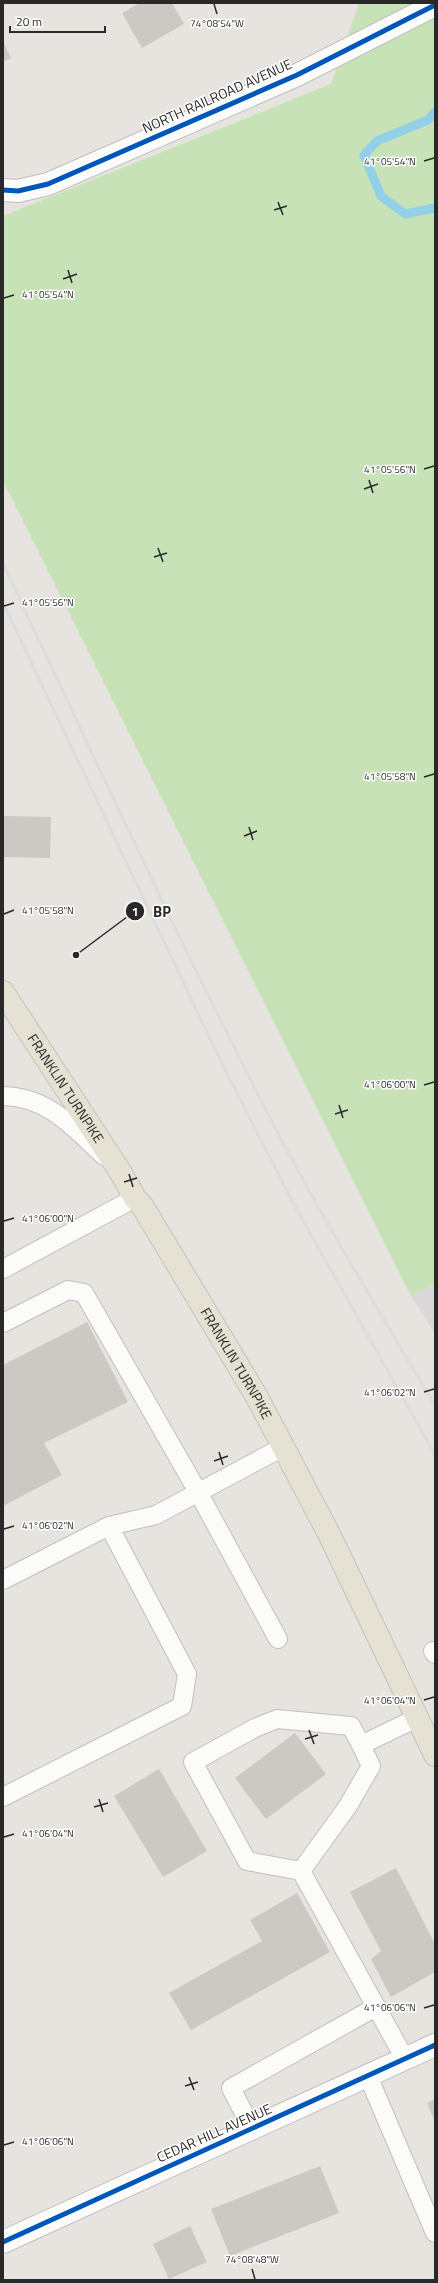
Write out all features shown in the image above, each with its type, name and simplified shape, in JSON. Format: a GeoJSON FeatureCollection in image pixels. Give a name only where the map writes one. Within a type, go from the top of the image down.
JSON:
{"type":"FeatureCollection","features":[{"type":"Feature","properties":{"kind":"main road","name":"FRANKLIN TURNPIKE"},"geometry":{"type":"LineString","coordinates":[[3,992],[121,1173],[135,1198],[143,1207],[257,1397],[330,1536],[435,1756]]}},
{"type":"Feature","properties":{"kind":"street","name":"NORTH RAILROAD AVENUE"},"geometry":{"type":"LineString","coordinates":[[3,190],[18,191],[48,184],[296,75],[430,7]]}},
{"type":"Feature","properties":{"kind":"street","name":"CEDAR HILL AVENUE"},"geometry":{"type":"LineString","coordinates":[[3,2242],[435,2045]]}},
{"type":"Feature","properties":{"kind":"lane"},"geometry":{"type":"LineString","coordinates":[[3,1096],[18,1097],[60,1114],[121,1173]]}},
{"type":"Feature","properties":{"kind":"lane"},"geometry":{"type":"LineString","coordinates":[[3,1269],[135,1198]]}},
{"type":"Feature","properties":{"kind":"lane"},"geometry":{"type":"LineString","coordinates":[[3,1324],[68,1290],[84,1293],[198,1492],[278,1639]]}},
{"type":"Feature","properties":{"kind":"lane"},"geometry":{"type":"LineString","coordinates":[[3,1580],[109,1526],[156,1515],[282,1447]]}},
{"type":"Feature","properties":{"kind":"lane"},"geometry":{"type":"LineString","coordinates":[[3,1798],[182,1706],[187,1674],[109,1526]]}},
{"type":"Feature","properties":{"kind":"lane"},"geometry":{"type":"LineString","coordinates":[[361,1745],[417,1718]]}},
{"type":"Feature","properties":{"kind":"lane"},"geometry":{"type":"LineString","coordinates":[[277,1719],[351,1726],[372,1766],[348,1806],[301,1871],[247,1861],[193,1762],[255,1728],[277,1719]]}},
{"type":"Feature","properties":{"kind":"lane"},"geometry":{"type":"LineString","coordinates":[[301,1871],[405,2059]]}},
{"type":"Feature","properties":{"kind":"lane"},"geometry":{"type":"LineString","coordinates":[[252,2128],[231,2088],[376,2007]]}},
{"type":"Feature","properties":{"kind":"lane"},"geometry":{"type":"LineString","coordinates":[[368,2076],[435,2233]]}},
{"type":"Feature","properties":{"kind":"shaded area"},"geometry":{"type":"Polygon","coordinates":[[[435,1284],[435,1334],[411,1296],[435,1284]]]}},
{"type":"Feature","properties":{"kind":"green space"},"geometry":{"type":"Polygon","coordinates":[[[359,3],[435,3],[435,1284],[411,1296],[3,481],[3,216],[331,84],[359,3]]]}},
{"type":"Feature","properties":{"kind":"building"},"geometry":{"type":"Polygon","coordinates":[[[140,3],[172,3],[184,24],[142,48],[122,13],[140,3]]]}},
{"type":"Feature","properties":{"kind":"building"},"geometry":{"type":"Polygon","coordinates":[[[3,42],[11,58],[3,62],[3,42]]]}},
{"type":"Feature","properties":{"kind":"building"},"geometry":{"type":"Polygon","coordinates":[[[3,816],[51,817],[50,858],[3,857],[3,816]]]}},
{"type":"Feature","properties":{"kind":"building"},"geometry":{"type":"Polygon","coordinates":[[[87,1322],[128,1402],[44,1443],[62,1475],[3,1506],[3,1365],[87,1322]]]}},
{"type":"Feature","properties":{"kind":"building"},"geometry":{"type":"Polygon","coordinates":[[[295,1733],[326,1774],[266,1819],[235,1778],[295,1733]]]}},
{"type":"Feature","properties":{"kind":"building"},"geometry":{"type":"Polygon","coordinates":[[[159,1769],[207,1851],[163,1877],[114,1796],[159,1769]]]}},
{"type":"Feature","properties":{"kind":"building"},"geometry":{"type":"Polygon","coordinates":[[[396,1868],[435,1944],[435,1972],[391,1997],[371,1959],[381,1951],[350,1892],[396,1868]]]}},
{"type":"Feature","properties":{"kind":"building"},"geometry":{"type":"Polygon","coordinates":[[[297,1893],[330,1952],[191,2030],[169,1993],[262,1941],[250,1920],[297,1893]]]}},
{"type":"Feature","properties":{"kind":"building"},"geometry":{"type":"Polygon","coordinates":[[[435,2099],[435,2122],[427,2103],[435,2099]]]}},
{"type":"Feature","properties":{"kind":"building"},"geometry":{"type":"Polygon","coordinates":[[[320,2166],[339,2213],[230,2256],[211,2209],[320,2166]]]}},
{"type":"Feature","properties":{"kind":"building"},"geometry":{"type":"Polygon","coordinates":[[[190,2226],[207,2262],[169,2279],[153,2244],[190,2226]]]}},
{"type":"Feature","properties":{"kind":"waterway"},"geometry":{"type":"LineString","coordinates":[[435,112],[428,120],[377,141],[364,155],[381,196],[405,214],[435,208]]}},
{"type":"Feature","properties":{"kind":"railway"},"geometry":{"type":"LineString","coordinates":[[3,564],[164,905],[265,1108],[326,1221],[435,1406]]}},
{"type":"Feature","properties":{"kind":"railway"},"geometry":{"type":"LineString","coordinates":[[3,603],[225,1070],[296,1208],[435,1455]]}},
{"type":"Feature","properties":{"kind":"cycle path"},"geometry":{"type":"LineString","coordinates":[[3,190],[18,191],[48,184],[297,75],[435,5]]}},
{"type":"Feature","properties":{"kind":"cycle path"},"geometry":{"type":"LineString","coordinates":[[3,2242],[435,2045]]}},
{"type":"Feature","properties":{"kind":"place","name":"BP"},"geometry":{"type":"Point","coordinates":[76,955]}}]}
